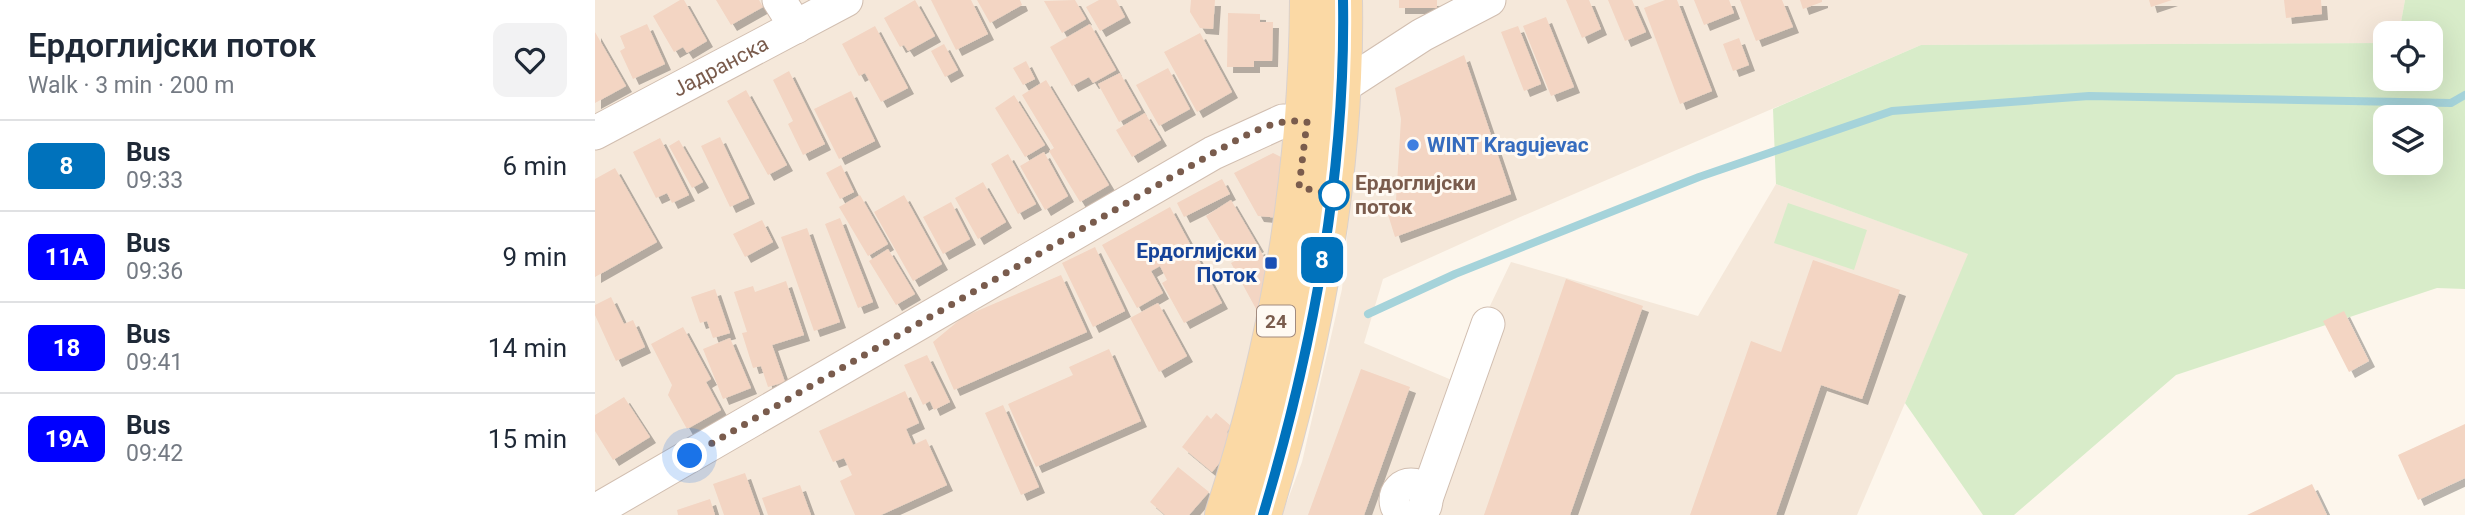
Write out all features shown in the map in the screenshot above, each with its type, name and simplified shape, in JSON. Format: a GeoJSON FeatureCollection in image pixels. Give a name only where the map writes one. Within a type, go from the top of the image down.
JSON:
{"type":"FeatureCollection","features":[{"type":"Feature","properties":{"kind":"main road","name":"24"},"geometry":{"type":"LineString","coordinates":[[1224,515],[1254,417],[1275,326],[1295,219],[1307,122],[1310,0]]}},
{"type":"Feature","properties":{"kind":"main road","name":"24"},"geometry":{"type":"LineString","coordinates":[[1262,515],[1315,308],[1335,190],[1342,87],[1343,0]]}},
{"type":"Feature","properties":{"kind":"street","name":"Јадранска"},"geometry":{"type":"LineString","coordinates":[[595,133],[788,13],[846,0]]}},
{"type":"Feature","properties":{"kind":"street"},"geometry":{"type":"LineString","coordinates":[[1342,87],[1422,35],[1489,0]]}},
{"type":"Feature","properties":{"kind":"street"},"geometry":{"type":"LineString","coordinates":[[595,511],[1213,153],[1283,121],[1307,122]]}},
{"type":"Feature","properties":{"kind":"street"},"geometry":{"type":"LineString","coordinates":[[1406,507],[1488,324]]}},
{"type":"Feature","properties":{"kind":"shaded area"},"geometry":{"type":"Polygon","coordinates":[[[595,0],[1305,0],[1307,70],[1218,515],[595,515],[595,0]]]}},
{"type":"Feature","properties":{"kind":"shaded area"},"geometry":{"type":"Polygon","coordinates":[[[1363,0],[2405,0],[2401,21],[2373,21],[2373,43],[1921,45],[1383,279],[1364,343],[1454,381],[1511,262],[1698,316],[1776,184],[1969,254],[1857,515],[1282,515],[1302,462],[1342,289],[1356,142],[1363,0]]]}},
{"type":"Feature","properties":{"kind":"green space"},"geometry":{"type":"Polygon","coordinates":[[[2405,0],[2465,0],[2465,289],[2437,288],[2176,375],[2014,515],[1983,515],[1905,403],[1968,254],[1776,184],[1773,109],[1921,45],[2373,43],[2373,91],[2443,91],[2443,21],[2401,21],[2405,0]]]}},
{"type":"Feature","properties":{"kind":"green space"},"geometry":{"type":"Polygon","coordinates":[[[1788,203],[1867,230],[1854,270],[1774,243],[1788,203]]]}},
{"type":"Feature","properties":{"kind":"building"},"geometry":{"type":"Polygon","coordinates":[[[684,0],[707,41],[687,53],[683,47],[674,52],[653,16],[684,0]]]}},
{"type":"Feature","properties":{"kind":"building"},"geometry":{"type":"Polygon","coordinates":[[[716,0],[759,0],[763,7],[731,25],[716,0]]]}},
{"type":"Feature","properties":{"kind":"building"},"geometry":{"type":"Polygon","coordinates":[[[915,0],[935,36],[908,51],[904,45],[900,47],[884,18],[915,0]]]}},
{"type":"Feature","properties":{"kind":"building"},"geometry":{"type":"Polygon","coordinates":[[[931,0],[971,0],[988,34],[956,50],[931,0]]]}},
{"type":"Feature","properties":{"kind":"building"},"geometry":{"type":"Polygon","coordinates":[[[977,0],[1020,0],[1022,5],[990,23],[977,0]]]}},
{"type":"Feature","properties":{"kind":"building"},"geometry":{"type":"Polygon","coordinates":[[[1075,0],[1086,19],[1062,33],[1044,1],[1075,0]]]}},
{"type":"Feature","properties":{"kind":"building"},"geometry":{"type":"Polygon","coordinates":[[[1099,0],[1116,0],[1125,17],[1100,31],[1086,7],[1099,0]]]}},
{"type":"Feature","properties":{"kind":"building"},"geometry":{"type":"Polygon","coordinates":[[[1191,0],[1215,0],[1213,29],[1200,28],[1190,12],[1191,0]]]}},
{"type":"Feature","properties":{"kind":"building"},"geometry":{"type":"Polygon","coordinates":[[[1399,0],[1437,0],[1437,8],[1399,8],[1399,0]]]}},
{"type":"Feature","properties":{"kind":"building"},"geometry":{"type":"Polygon","coordinates":[[[1566,0],[1589,0],[1601,29],[1582,38],[1566,0]]]}},
{"type":"Feature","properties":{"kind":"building"},"geometry":{"type":"Polygon","coordinates":[[[1608,0],[1632,0],[1646,32],[1625,41],[1608,0]]]}},
{"type":"Feature","properties":{"kind":"building"},"geometry":{"type":"Polygon","coordinates":[[[1665,0],[1677,0],[1712,91],[1680,104],[1644,8],[1665,0]]]}},
{"type":"Feature","properties":{"kind":"building"},"geometry":{"type":"Polygon","coordinates":[[[1694,0],[1729,0],[1734,13],[1704,25],[1694,0]]]}},
{"type":"Feature","properties":{"kind":"building"},"geometry":{"type":"Polygon","coordinates":[[[1740,0],[1782,0],[1793,27],[1756,41],[1740,0]]]}},
{"type":"Feature","properties":{"kind":"building"},"geometry":{"type":"Polygon","coordinates":[[[1800,0],[1822,0],[1822,2],[1803,9],[1800,0]]]}},
{"type":"Feature","properties":{"kind":"building"},"geometry":{"type":"Polygon","coordinates":[[[2149,0],[2172,0],[2151,7],[2149,0]]]}},
{"type":"Feature","properties":{"kind":"building"},"geometry":{"type":"Polygon","coordinates":[[[2284,0],[2321,0],[2322,14],[2286,18],[2284,0]]]}},
{"type":"Feature","properties":{"kind":"building"},"geometry":{"type":"Polygon","coordinates":[[[1228,13],[1260,14],[1260,22],[1273,22],[1272,61],[1254,61],[1254,67],[1227,67],[1228,13]]]}},
{"type":"Feature","properties":{"kind":"building"},"geometry":{"type":"Polygon","coordinates":[[[1546,17],[1574,87],[1551,96],[1523,26],[1546,17]]]}},
{"type":"Feature","properties":{"kind":"building"},"geometry":{"type":"Polygon","coordinates":[[[647,24],[665,64],[633,79],[620,51],[625,48],[620,36],[647,24]]]}},
{"type":"Feature","properties":{"kind":"building"},"geometry":{"type":"Polygon","coordinates":[[[1090,24],[1116,70],[1093,83],[1089,77],[1072,86],[1050,47],[1090,24]]]}},
{"type":"Feature","properties":{"kind":"building"},"geometry":{"type":"Polygon","coordinates":[[[875,26],[908,88],[881,102],[865,73],[859,76],[842,44],[875,26]]]}},
{"type":"Feature","properties":{"kind":"building"},"geometry":{"type":"Polygon","coordinates":[[[1518,26],[1541,84],[1524,91],[1501,32],[1518,26]]]}},
{"type":"Feature","properties":{"kind":"building"},"geometry":{"type":"Polygon","coordinates":[[[595,32],[626,86],[595,103],[595,32]]]}},
{"type":"Feature","properties":{"kind":"building"},"geometry":{"type":"Polygon","coordinates":[[[1200,33],[1232,92],[1197,112],[1164,52],[1200,33]]]}},
{"type":"Feature","properties":{"kind":"building"},"geometry":{"type":"Polygon","coordinates":[[[1739,38],[1749,65],[1733,71],[1723,44],[1739,38]]]}},
{"type":"Feature","properties":{"kind":"building"},"geometry":{"type":"Polygon","coordinates":[[[944,44],[958,70],[945,77],[931,51],[944,44]]]}},
{"type":"Feature","properties":{"kind":"building"},"geometry":{"type":"Polygon","coordinates":[[[1464,55],[1511,194],[1395,237],[1385,205],[1396,200],[1401,119],[1395,88],[1464,55]]]}},
{"type":"Feature","properties":{"kind":"building"},"geometry":{"type":"Polygon","coordinates":[[[1026,61],[1035,79],[1023,85],[1013,68],[1026,61]]]}},
{"type":"Feature","properties":{"kind":"building"},"geometry":{"type":"Polygon","coordinates":[[[1168,68],[1190,109],[1159,126],[1136,85],[1168,68]]]}},
{"type":"Feature","properties":{"kind":"building"},"geometry":{"type":"Polygon","coordinates":[[[789,71],[825,144],[803,155],[788,124],[793,121],[773,80],[789,71]]]}},
{"type":"Feature","properties":{"kind":"building"},"geometry":{"type":"Polygon","coordinates":[[[1120,73],[1141,110],[1119,122],[1098,84],[1120,73]]]}},
{"type":"Feature","properties":{"kind":"building"},"geometry":{"type":"Polygon","coordinates":[[[1046,80],[1109,185],[1080,202],[1049,151],[1054,148],[1022,95],[1046,80]]]}},
{"type":"Feature","properties":{"kind":"building"},"geometry":{"type":"Polygon","coordinates":[[[746,90],[787,165],[768,175],[727,101],[746,90]]]}},
{"type":"Feature","properties":{"kind":"building"},"geometry":{"type":"Polygon","coordinates":[[[851,91],[875,141],[839,159],[814,109],[851,91]]]}},
{"type":"Feature","properties":{"kind":"building"},"geometry":{"type":"Polygon","coordinates":[[[1014,95],[1045,145],[1025,157],[995,108],[1014,95]]]}},
{"type":"Feature","properties":{"kind":"building"},"geometry":{"type":"Polygon","coordinates":[[[1145,113],[1161,140],[1132,157],[1116,130],[1145,113]]]}},
{"type":"Feature","properties":{"kind":"building"},"geometry":{"type":"Polygon","coordinates":[[[720,137],[749,198],[730,207],[701,146],[720,137]]]}},
{"type":"Feature","properties":{"kind":"building"},"geometry":{"type":"Polygon","coordinates":[[[660,138],[689,195],[672,203],[667,193],[656,198],[633,152],[660,138]]]}},
{"type":"Feature","properties":{"kind":"building"},"geometry":{"type":"Polygon","coordinates":[[[679,140],[703,182],[692,188],[669,146],[679,140]]]}},
{"type":"Feature","properties":{"kind":"building"},"geometry":{"type":"Polygon","coordinates":[[[1044,152],[1068,196],[1045,210],[1020,166],[1044,152]]]}},
{"type":"Feature","properties":{"kind":"building"},"geometry":{"type":"Polygon","coordinates":[[[1273,153],[1281,157],[1280,218],[1258,216],[1234,173],[1273,153]]]}},
{"type":"Feature","properties":{"kind":"building"},"geometry":{"type":"Polygon","coordinates":[[[1008,154],[1036,204],[1018,214],[991,164],[1008,154]]]}},
{"type":"Feature","properties":{"kind":"building"},"geometry":{"type":"Polygon","coordinates":[[[841,165],[854,192],[840,199],[826,173],[841,165]]]}},
{"type":"Feature","properties":{"kind":"building"},"geometry":{"type":"Polygon","coordinates":[[[615,168],[657,242],[595,277],[595,179],[615,168]]]}},
{"type":"Feature","properties":{"kind":"building"},"geometry":{"type":"Polygon","coordinates":[[[1222,179],[1230,194],[1184,217],[1177,203],[1222,179]]]}},
{"type":"Feature","properties":{"kind":"building"},"geometry":{"type":"Polygon","coordinates":[[[983,182],[1006,222],[978,239],[955,198],[983,182]]]}},
{"type":"Feature","properties":{"kind":"building"},"geometry":{"type":"Polygon","coordinates":[[[860,195],[888,244],[868,256],[839,207],[860,195]]]}},
{"type":"Feature","properties":{"kind":"building"},"geometry":{"type":"Polygon","coordinates":[[[904,195],[942,264],[913,281],[874,212],[904,195]]]}},
{"type":"Feature","properties":{"kind":"building"},"geometry":{"type":"Polygon","coordinates":[[[1231,200],[1258,246],[1233,261],[1206,216],[1231,200]]]}},
{"type":"Feature","properties":{"kind":"building"},"geometry":{"type":"Polygon","coordinates":[[[951,202],[970,239],[943,254],[923,217],[951,202]]]}},
{"type":"Feature","properties":{"kind":"building"},"geometry":{"type":"Polygon","coordinates":[[[1170,207],[1222,303],[1184,323],[1162,283],[1167,280],[1160,266],[1151,271],[1163,293],[1137,308],[1102,245],[1170,207]]]}},
{"type":"Feature","properties":{"kind":"building"},"geometry":{"type":"Polygon","coordinates":[[[840,218],[873,302],[858,308],[825,224],[840,218]]]}},
{"type":"Feature","properties":{"kind":"building"},"geometry":{"type":"Polygon","coordinates":[[[762,220],[773,242],[745,257],[733,234],[762,220]]]}},
{"type":"Feature","properties":{"kind":"building"},"geometry":{"type":"Polygon","coordinates":[[[807,228],[840,322],[814,331],[781,237],[807,228]]]}},
{"type":"Feature","properties":{"kind":"building"},"geometry":{"type":"Polygon","coordinates":[[[1095,247],[1125,311],[1093,327],[1062,263],[1095,247]]]}},
{"type":"Feature","properties":{"kind":"building"},"geometry":{"type":"Polygon","coordinates":[[[1259,248],[1273,274],[1261,318],[1231,263],[1259,248]]]}},
{"type":"Feature","properties":{"kind":"building"},"geometry":{"type":"Polygon","coordinates":[[[888,249],[915,294],[896,305],[869,261],[888,249]]]}},
{"type":"Feature","properties":{"kind":"building"},"geometry":{"type":"Polygon","coordinates":[[[1813,260],[1900,290],[1862,399],[1821,385],[1776,515],[1690,515],[1751,341],[1781,352],[1813,260]]]}},
{"type":"Feature","properties":{"kind":"building"},"geometry":{"type":"Polygon","coordinates":[[[1061,275],[1087,332],[954,390],[933,342],[963,317],[1061,275]]]}},
{"type":"Feature","properties":{"kind":"building"},"geometry":{"type":"Polygon","coordinates":[[[1566,279],[1643,306],[1570,515],[1484,515],[1566,279]]]}},
{"type":"Feature","properties":{"kind":"building"},"geometry":{"type":"Polygon","coordinates":[[[786,281],[804,335],[772,345],[785,382],[768,387],[761,366],[753,368],[742,333],[747,332],[734,292],[753,286],[755,292],[786,281]]]}},
{"type":"Feature","properties":{"kind":"building"},"geometry":{"type":"Polygon","coordinates":[[[715,289],[730,333],[713,338],[707,321],[700,323],[691,297],[715,289]]]}},
{"type":"Feature","properties":{"kind":"building"},"geometry":{"type":"Polygon","coordinates":[[[611,297],[624,324],[633,320],[645,347],[616,361],[595,315],[595,305],[611,297]]]}},
{"type":"Feature","properties":{"kind":"building"},"geometry":{"type":"Polygon","coordinates":[[[1158,303],[1187,356],[1159,372],[1130,318],[1158,303]]]}},
{"type":"Feature","properties":{"kind":"building"},"geometry":{"type":"Polygon","coordinates":[[[2344,311],[2369,361],[2349,372],[2323,321],[2344,311]]]}},
{"type":"Feature","properties":{"kind":"building"},"geometry":{"type":"Polygon","coordinates":[[[683,327],[711,379],[706,382],[721,410],[687,429],[668,395],[672,385],[651,344],[683,327]]]}},
{"type":"Feature","properties":{"kind":"building"},"geometry":{"type":"Polygon","coordinates":[[[730,338],[751,388],[723,399],[703,349],[730,338]]]}},
{"type":"Feature","properties":{"kind":"building"},"geometry":{"type":"Polygon","coordinates":[[[1109,349],[1141,421],[1036,467],[1008,404],[1073,375],[1069,367],[1109,349]]]}},
{"type":"Feature","properties":{"kind":"building"},"geometry":{"type":"Polygon","coordinates":[[[927,355],[950,402],[934,410],[930,401],[923,405],[904,365],[927,355]]]}},
{"type":"Feature","properties":{"kind":"building"},"geometry":{"type":"Polygon","coordinates":[[[1361,369],[1410,387],[1364,515],[1308,515],[1361,369]]]}},
{"type":"Feature","properties":{"kind":"building"},"geometry":{"type":"Polygon","coordinates":[[[905,391],[919,423],[906,429],[913,445],[926,439],[947,485],[881,515],[855,515],[840,481],[852,475],[844,458],[833,462],[819,431],[905,391]]]}},
{"type":"Feature","properties":{"kind":"building"},"geometry":{"type":"Polygon","coordinates":[[[624,397],[650,437],[613,460],[595,431],[595,415],[624,397]]]}},
{"type":"Feature","properties":{"kind":"building"},"geometry":{"type":"Polygon","coordinates":[[[1003,405],[1039,487],[1021,495],[985,413],[1003,405]]]}},
{"type":"Feature","properties":{"kind":"building"},"geometry":{"type":"Polygon","coordinates":[[[1216,413],[1231,426],[1227,432],[1231,441],[1226,455],[1212,472],[1182,447],[1207,415],[1211,419],[1216,413]]]}},
{"type":"Feature","properties":{"kind":"building"},"geometry":{"type":"Polygon","coordinates":[[[2465,424],[2465,478],[2418,500],[2398,455],[2465,424]]]}},
{"type":"Feature","properties":{"kind":"building"},"geometry":{"type":"Polygon","coordinates":[[[1178,467],[1209,492],[1189,515],[1165,515],[1150,502],[1178,467]]]}},
{"type":"Feature","properties":{"kind":"building"},"geometry":{"type":"Polygon","coordinates":[[[745,473],[760,515],[724,515],[713,484],[745,473]]]}},
{"type":"Feature","properties":{"kind":"building"},"geometry":{"type":"Polygon","coordinates":[[[2312,484],[2327,515],[2247,515],[2312,484]]]}},
{"type":"Feature","properties":{"kind":"building"},"geometry":{"type":"Polygon","coordinates":[[[800,485],[811,515],[768,515],[762,498],[800,485]]]}},
{"type":"Feature","properties":{"kind":"building"},"geometry":{"type":"Polygon","coordinates":[[[710,499],[715,515],[678,515],[677,510],[710,499]]]}},
{"type":"Feature","properties":{"kind":"waterway"},"geometry":{"type":"LineString","coordinates":[[1368,314],[1455,274],[1699,177],[1892,111],[2089,96],[2451,103],[2465,95]]}},
{"type":"Feature","properties":{"kind":"bus line","name":"8"},"geometry":{"type":"LineString","coordinates":[[1263,515],[1310,332],[1335,190],[1342,87],[1343,0]]}},
{"type":"Feature","properties":{"kind":"place","name":"WINT Kragujevac"},"geometry":{"type":"Point","coordinates":[1413,145]}},
{"type":"Feature","properties":{"kind":"place","name":"Ердоглијски поток"},"geometry":{"type":"Point","coordinates":[1334,195]}},
{"type":"Feature","properties":{"kind":"place","name":"Ердоглијски Поток"},"geometry":{"type":"Point","coordinates":[1271,263]}},
{"type":"Feature","properties":{"kind":"route"},"geometry":{"type":"LineString","coordinates":[[690,456],[1213,153],[1262,128],[1283,121],[1307,122],[1299,187],[1334,195]]}}]}
